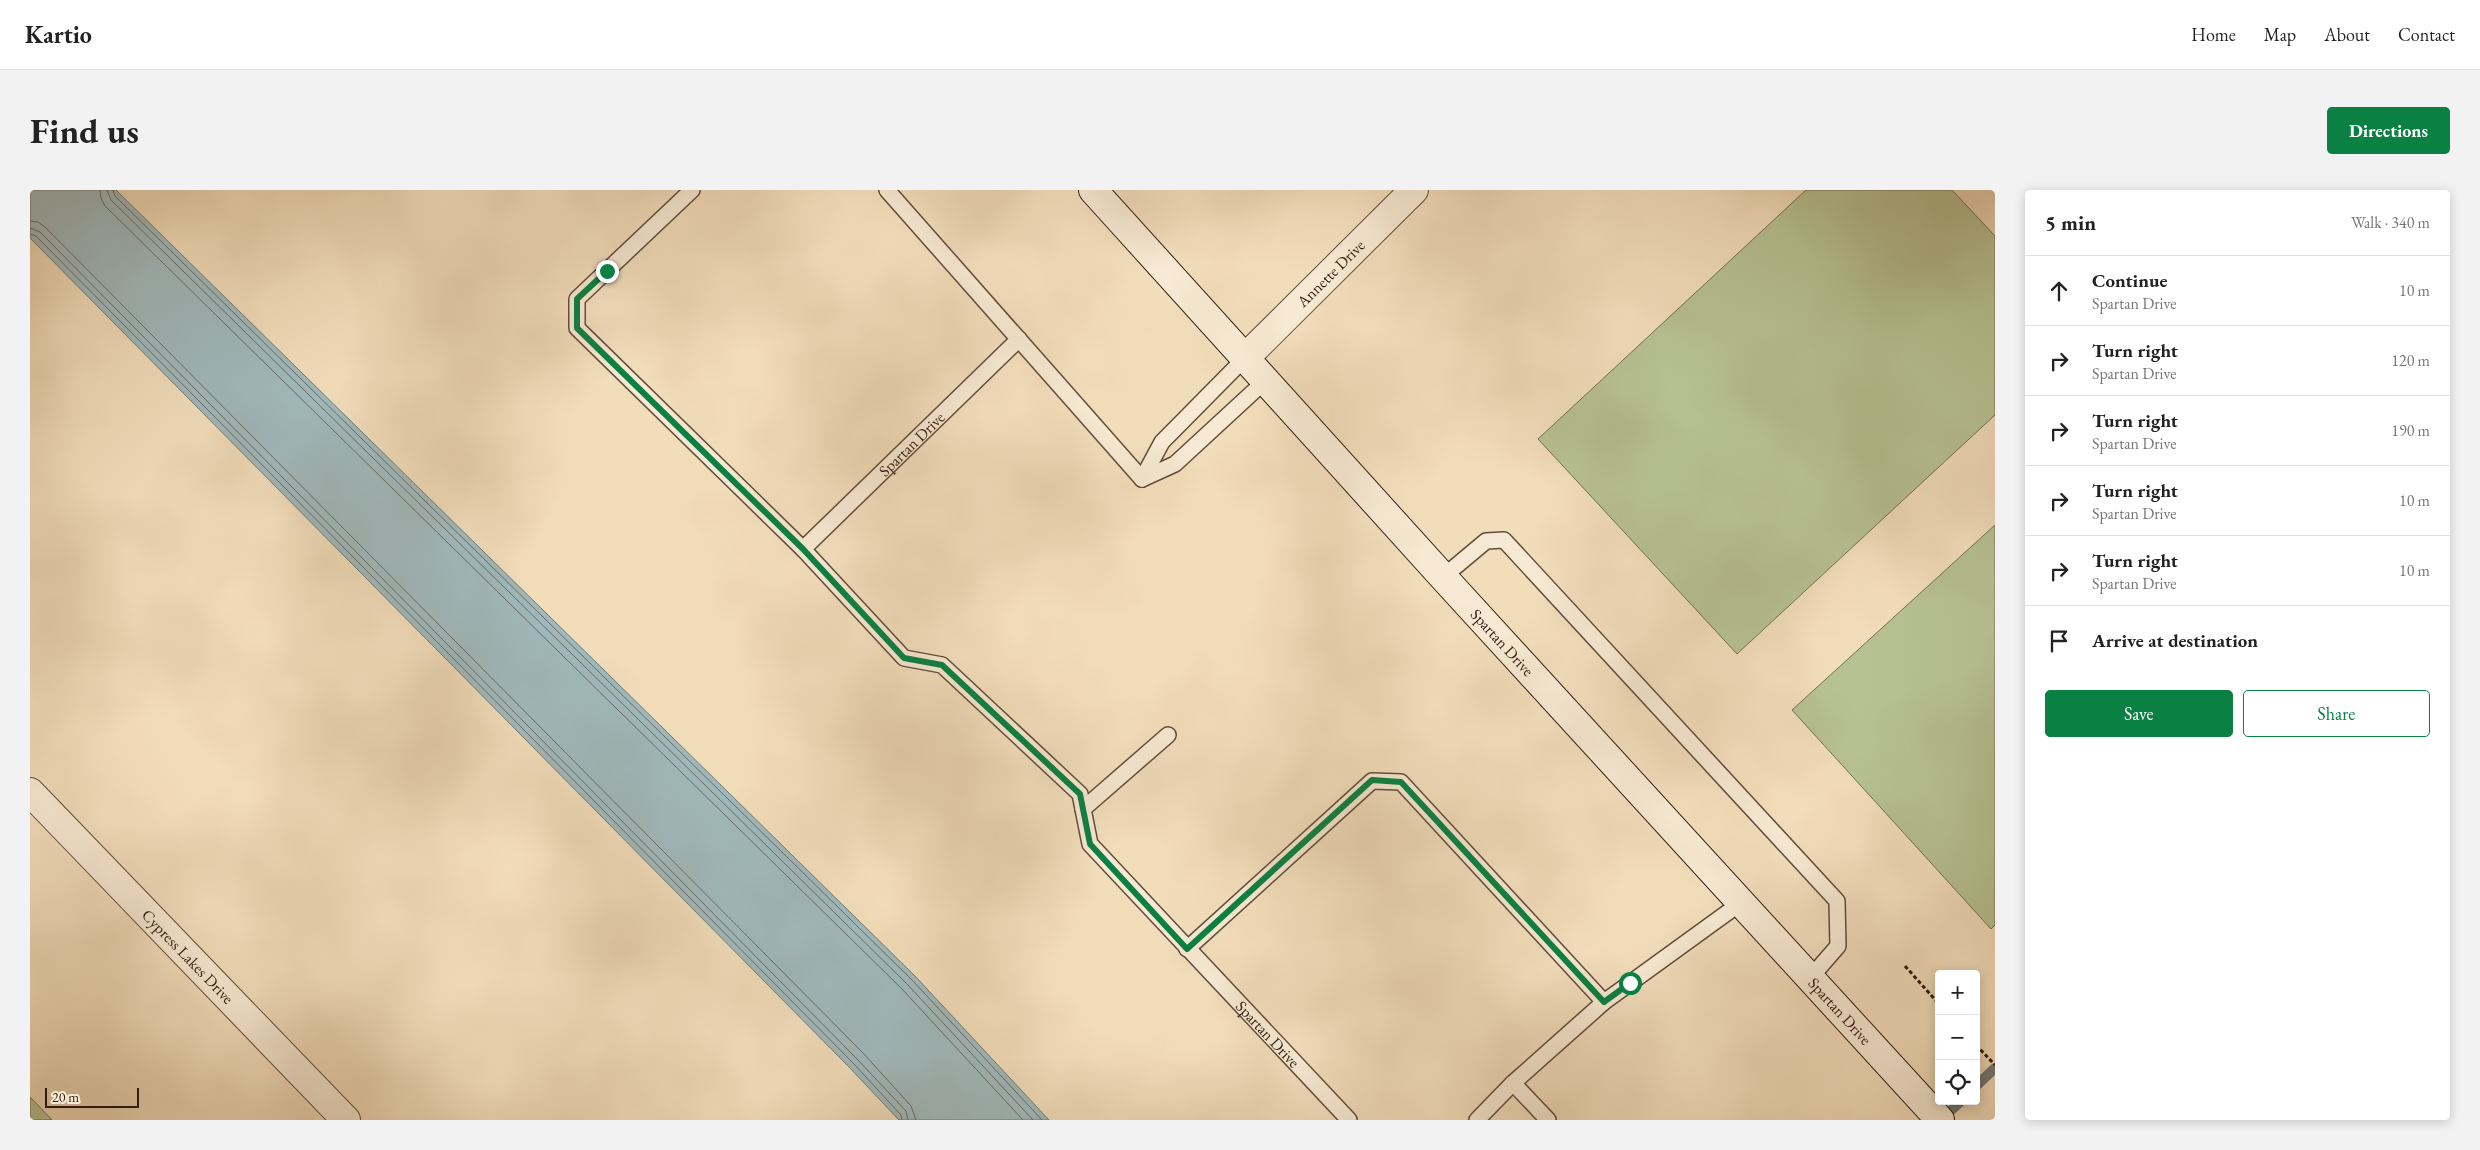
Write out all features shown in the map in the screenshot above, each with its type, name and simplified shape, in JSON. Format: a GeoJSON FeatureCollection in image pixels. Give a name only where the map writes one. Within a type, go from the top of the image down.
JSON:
{"type":"FeatureCollection","features":[{"type":"Feature","properties":{"kind":"street","name":"Spartan Drive"},"geometry":{"type":"LineString","coordinates":[[1093,190],[1246,357],[1265,381],[1443,578],[1811,977],[1940,1120]]}},
{"type":"Feature","properties":{"kind":"street","name":"Annette Drive"},"geometry":{"type":"LineString","coordinates":[[1246,357],[1414,190]]}},
{"type":"Feature","properties":{"kind":"street","name":"Cypress Lakes Drive"},"geometry":{"type":"LineString","coordinates":[[30,792],[346,1120]]}},
{"type":"Feature","properties":{"kind":"lane","name":"Spartan Drive"},"geometry":{"type":"LineString","coordinates":[[692,190],[577,299],[577,328],[803,549],[904,658],[942,665],[1080,794],[1090,844],[1349,1120]]}},
{"type":"Feature","properties":{"kind":"lane"},"geometry":{"type":"LineString","coordinates":[[887,190],[1142,479]]}},
{"type":"Feature","properties":{"kind":"lane","name":"Spartan Drive"},"geometry":{"type":"LineString","coordinates":[[803,549],[1019,339]]}},
{"type":"Feature","properties":{"kind":"lane"},"geometry":{"type":"LineString","coordinates":[[1142,479],[1162,442],[1246,357]]}},
{"type":"Feature","properties":{"kind":"lane"},"geometry":{"type":"LineString","coordinates":[[1142,479],[1175,464],[1265,381]]}},
{"type":"Feature","properties":{"kind":"lane"},"geometry":{"type":"LineString","coordinates":[[1443,578],[1486,541],[1504,540],[1831,894],[1837,901],[1838,946],[1811,977]]}},
{"type":"Feature","properties":{"kind":"lane"},"geometry":{"type":"LineString","coordinates":[[1083,809],[1168,735]]}},
{"type":"Feature","properties":{"kind":"lane"},"geometry":{"type":"LineString","coordinates":[[1187,949],[1372,780],[1401,782],[1604,1002]]}},
{"type":"Feature","properties":{"kind":"lane"},"geometry":{"type":"LineString","coordinates":[[1478,1120],[1513,1083],[1604,1002],[1742,902]]}},
{"type":"Feature","properties":{"kind":"lane"},"geometry":{"type":"LineString","coordinates":[[1513,1083],[1548,1120]]}},
{"type":"Feature","properties":{"kind":"path"},"geometry":{"type":"LineString","coordinates":[[1904,966],[1935,1000]]}},
{"type":"Feature","properties":{"kind":"path"},"geometry":{"type":"LineString","coordinates":[[1980,1049],[1995,1065]]}},
{"type":"Feature","properties":{"kind":"green space"},"geometry":{"type":"Polygon","coordinates":[[[1806,190],[1952,190],[1995,236],[1995,415],[1737,654],[1538,439],[1806,190]]]}},
{"type":"Feature","properties":{"kind":"green space"},"geometry":{"type":"Polygon","coordinates":[[[1995,525],[1995,925],[1991,929],[1792,710],[1995,525]]]}},
{"type":"Feature","properties":{"kind":"green space"},"geometry":{"type":"Polygon","coordinates":[[[30,1097],[52,1120],[30,1120],[30,1097]]]}},
{"type":"Feature","properties":{"kind":"water"},"geometry":{"type":"Polygon","coordinates":[[[30,190],[116,190],[915,976],[1049,1120],[899,1120],[849,1067],[30,238],[30,190]]]}},
{"type":"Feature","properties":{"kind":"waterway"},"geometry":{"type":"LineString","coordinates":[[1980,1082],[1995,1068]]}},
{"type":"Feature","properties":{"kind":"waterway"},"geometry":{"type":"LineString","coordinates":[[1941,1120],[1957,1105]]}},
{"type":"Feature","properties":{"kind":"route"},"geometry":{"type":"LineString","coordinates":[[607,271],[577,299],[577,328],[803,549],[904,658],[942,665],[1080,794],[1090,844],[1187,949],[1372,780],[1401,782],[1604,1002],[1630,983]]}}]}
